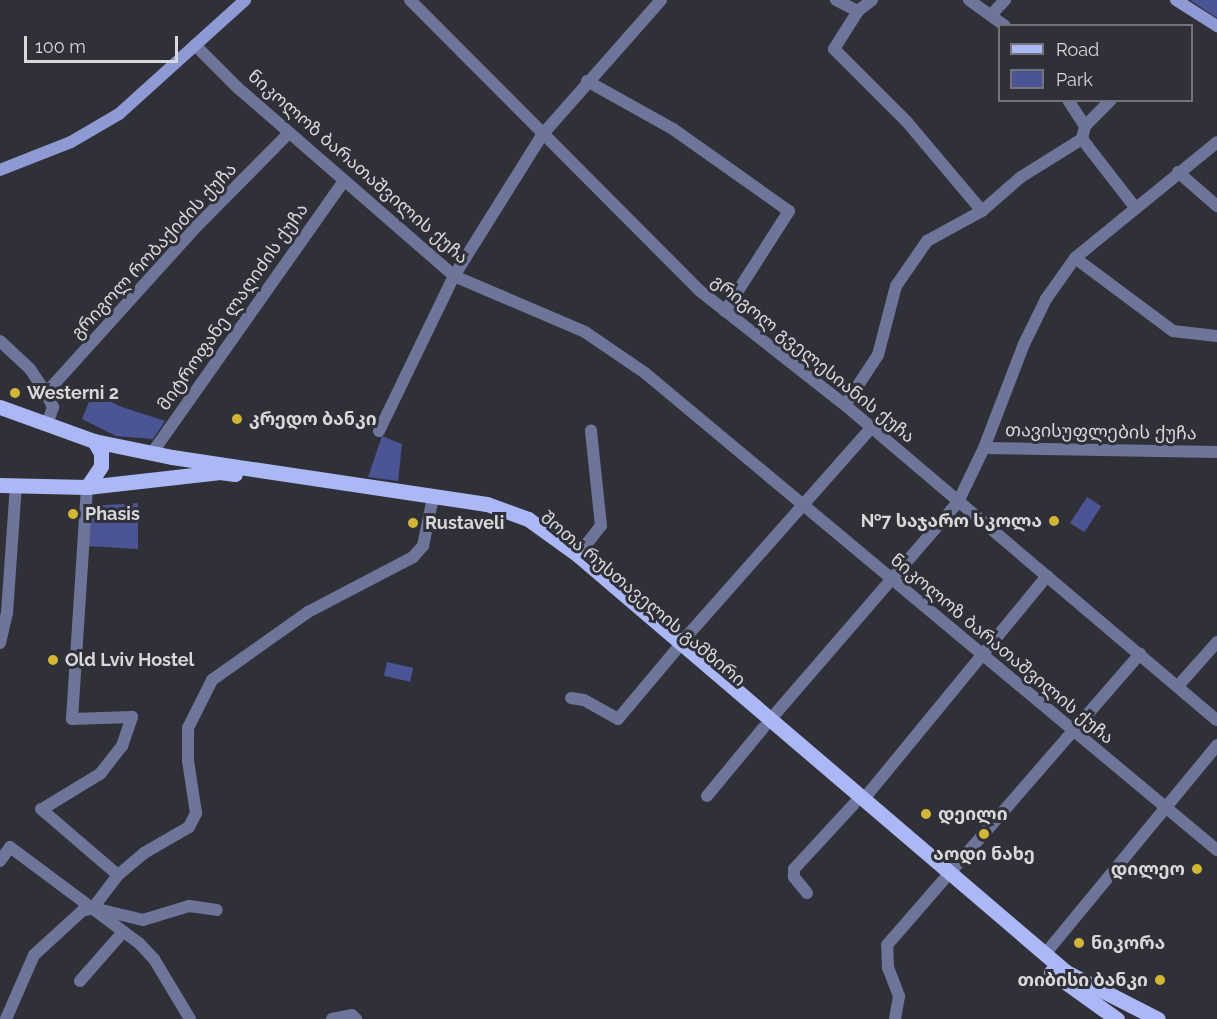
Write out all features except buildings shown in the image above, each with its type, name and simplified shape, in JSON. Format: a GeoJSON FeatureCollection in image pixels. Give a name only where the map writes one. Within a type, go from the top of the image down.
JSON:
{"type":"FeatureCollection","features":[{"type":"Feature","properties":{"kind":"main road"},"geometry":{"type":"LineString","coordinates":[[0,170],[71,142],[119,114],[245,0]]}},
{"type":"Feature","properties":{"kind":"main road"},"geometry":{"type":"LineString","coordinates":[[1176,0],[1217,26]]}},
{"type":"Feature","properties":{"kind":"main road","name":"შოთა რუსთაველის გამზირი"},"geometry":{"type":"LineString","coordinates":[[0,407],[94,441],[152,453],[487,504],[528,519],[578,555],[678,647],[947,877],[1080,995],[1117,1019]]}},
{"type":"Feature","properties":{"kind":"main road"},"geometry":{"type":"LineString","coordinates":[[87,487],[101,466],[101,453],[94,441]]}},
{"type":"Feature","properties":{"kind":"main road","name":"შოთა რუსთაველის გამზირი"},"geometry":{"type":"LineString","coordinates":[[0,485],[87,487],[220,471],[482,509],[525,524],[678,647]]}},
{"type":"Feature","properties":{"kind":"main road","name":"შოთა რუსთაველის გამზირი"},"geometry":{"type":"LineString","coordinates":[[947,877],[1095,990],[1158,1019]]}},
{"type":"Feature","properties":{"kind":"main road"},"geometry":{"type":"LineString","coordinates":[[1080,995],[1101,1019]]}},
{"type":"Feature","properties":{"kind":"street","name":"გრიგოლ გველესიანის ქუჩა"},"geometry":{"type":"LineString","coordinates":[[410,0],[675,268],[845,405],[1217,720]]}},
{"type":"Feature","properties":{"kind":"street"},"geometry":{"type":"LineString","coordinates":[[379,431],[454,276],[505,200],[542,135],[587,81],[661,0]]}},
{"type":"Feature","properties":{"kind":"street"},"geometry":{"type":"LineString","coordinates":[[836,0],[858,11]]}},
{"type":"Feature","properties":{"kind":"street"},"geometry":{"type":"LineString","coordinates":[[872,0],[858,11],[835,51],[907,122],[982,211]]}},
{"type":"Feature","properties":{"kind":"street"},"geometry":{"type":"LineString","coordinates":[[969,0],[1002,24]]}},
{"type":"Feature","properties":{"kind":"street"},"geometry":{"type":"LineString","coordinates":[[991,15],[1005,0]]}},
{"type":"Feature","properties":{"kind":"street","name":"ნიკოლოზ ბარათაშვილის ქუჩა"},"geometry":{"type":"LineString","coordinates":[[195,45],[289,133],[454,276],[604,343],[801,503],[1071,732],[1217,850]]}},
{"type":"Feature","properties":{"kind":"street"},"geometry":{"type":"LineString","coordinates":[[587,81],[673,129],[789,211],[725,310]]}},
{"type":"Feature","properties":{"kind":"street"},"geometry":{"type":"LineString","coordinates":[[1069,102],[1085,126]]}},
{"type":"Feature","properties":{"kind":"street"},"geometry":{"type":"LineString","coordinates":[[845,405],[878,355],[896,286],[909,262],[927,241],[982,211],[1021,177],[1082,139],[1085,126],[1109,102]]}},
{"type":"Feature","properties":{"kind":"street","name":"გრიგოლ რობაქიძის ქუჩა"},"geometry":{"type":"LineString","coordinates":[[46,393],[198,226],[289,133]]}},
{"type":"Feature","properties":{"kind":"street"},"geometry":{"type":"LineString","coordinates":[[1082,139],[1134,206]]}},
{"type":"Feature","properties":{"kind":"street"},"geometry":{"type":"LineString","coordinates":[[707,796],[958,502],[984,448],[1006,382],[1024,344],[1046,299],[1075,258],[1134,206],[1217,142]]}},
{"type":"Feature","properties":{"kind":"street"},"geometry":{"type":"LineString","coordinates":[[1178,172],[1217,206]]}},
{"type":"Feature","properties":{"kind":"street","name":"მიტროფანე ლაღიძის ქუჩა"},"geometry":{"type":"LineString","coordinates":[[152,453],[344,181]]}},
{"type":"Feature","properties":{"kind":"street"},"geometry":{"type":"LineString","coordinates":[[1075,258],[1173,331],[1217,336]]}},
{"type":"Feature","properties":{"kind":"street"},"geometry":{"type":"LineString","coordinates":[[0,340],[30,369],[46,393],[53,407],[47,424]]}},
{"type":"Feature","properties":{"kind":"street"},"geometry":{"type":"LineString","coordinates":[[572,698],[584,700],[618,719],[801,503],[871,428]]}},
{"type":"Feature","properties":{"kind":"street"},"geometry":{"type":"LineString","coordinates":[[578,555],[601,526],[591,431]]}},
{"type":"Feature","properties":{"kind":"street","name":"თავისუფლების ქუჩა"},"geometry":{"type":"LineString","coordinates":[[984,448],[1217,452]]}},
{"type":"Feature","properties":{"kind":"street"},"geometry":{"type":"LineString","coordinates":[[0,644],[7,613],[16,485]]}},
{"type":"Feature","properties":{"kind":"street"},"geometry":{"type":"LineString","coordinates":[[87,487],[72,719],[132,717],[122,746],[100,774],[42,809],[118,875]]}},
{"type":"Feature","properties":{"kind":"street"},"geometry":{"type":"LineString","coordinates":[[93,908],[118,875],[153,847],[189,827],[196,813],[188,761],[188,728],[212,680],[308,612],[413,557],[423,546],[432,502]]}},
{"type":"Feature","properties":{"kind":"street"},"geometry":{"type":"LineString","coordinates":[[807,893],[794,878],[794,869],[858,802],[1047,576]]}},
{"type":"Feature","properties":{"kind":"street"},"geometry":{"type":"LineString","coordinates":[[1178,686],[1217,642]]}},
{"type":"Feature","properties":{"kind":"street"},"geometry":{"type":"LineString","coordinates":[[895,1019],[899,996],[888,968],[887,945],[1140,654]]}},
{"type":"Feature","properties":{"kind":"street"},"geometry":{"type":"LineString","coordinates":[[1045,954],[1217,744]]}},
{"type":"Feature","properties":{"kind":"street"},"geometry":{"type":"LineString","coordinates":[[0,861],[10,847],[93,908],[154,959],[190,1019]]}},
{"type":"Feature","properties":{"kind":"street"},"geometry":{"type":"LineString","coordinates":[[6,1019],[34,955],[82,911],[93,908],[143,920],[189,906],[217,910]]}},
{"type":"Feature","properties":{"kind":"street"},"geometry":{"type":"LineString","coordinates":[[80,981],[122,933]]}},
{"type":"Feature","properties":{"kind":"street"},"geometry":{"type":"LineString","coordinates":[[332,1019],[352,1015],[356,1019]]}},
{"type":"Feature","properties":{"kind":"green space"},"geometry":{"type":"Polygon","coordinates":[[[1190,0],[1217,0],[1217,18],[1190,0]]]}},
{"type":"Feature","properties":{"kind":"green space"},"geometry":{"type":"Polygon","coordinates":[[[93,392],[119,406],[165,421],[153,439],[116,436],[82,419],[93,392]]]}},
{"type":"Feature","properties":{"kind":"green space"},"geometry":{"type":"Polygon","coordinates":[[[382,436],[402,444],[398,481],[368,477],[382,436]]]}},
{"type":"Feature","properties":{"kind":"green space"},"geometry":{"type":"Polygon","coordinates":[[[1087,497],[1101,506],[1084,532],[1070,523],[1087,497]]]}},
{"type":"Feature","properties":{"kind":"green space"},"geometry":{"type":"Polygon","coordinates":[[[138,503],[138,549],[87,546],[91,506],[138,503]]]}},
{"type":"Feature","properties":{"kind":"green space"},"geometry":{"type":"Polygon","coordinates":[[[387,662],[413,668],[410,682],[384,676],[387,662]]]}},
{"type":"Feature","properties":{"kind":"place","name":"Westerni 2"},"geometry":{"type":"Point","coordinates":[15,393]}},
{"type":"Feature","properties":{"kind":"place","name":"კრედო ბანკი"},"geometry":{"type":"Point","coordinates":[237,419]}},
{"type":"Feature","properties":{"kind":"place","name":"Phasis"},"geometry":{"type":"Point","coordinates":[73,514]}},
{"type":"Feature","properties":{"kind":"place","name":"№7 საჯარო სკოლა"},"geometry":{"type":"Point","coordinates":[1054,521]}},
{"type":"Feature","properties":{"kind":"place","name":"Rustaveli"},"geometry":{"type":"Point","coordinates":[413,523]}},
{"type":"Feature","properties":{"kind":"place","name":"Old Lviv Hostel"},"geometry":{"type":"Point","coordinates":[53,660]}},
{"type":"Feature","properties":{"kind":"place","name":"დეილი"},"geometry":{"type":"Point","coordinates":[926,814]}},
{"type":"Feature","properties":{"kind":"place","name":"აოდი ნახე"},"geometry":{"type":"Point","coordinates":[984,834]}},
{"type":"Feature","properties":{"kind":"place","name":"დილეო"},"geometry":{"type":"Point","coordinates":[1197,869]}},
{"type":"Feature","properties":{"kind":"place","name":"ნიკორა"},"geometry":{"type":"Point","coordinates":[1079,943]}},
{"type":"Feature","properties":{"kind":"place","name":"თიბისი ბანკი"},"geometry":{"type":"Point","coordinates":[1160,980]}}]}
